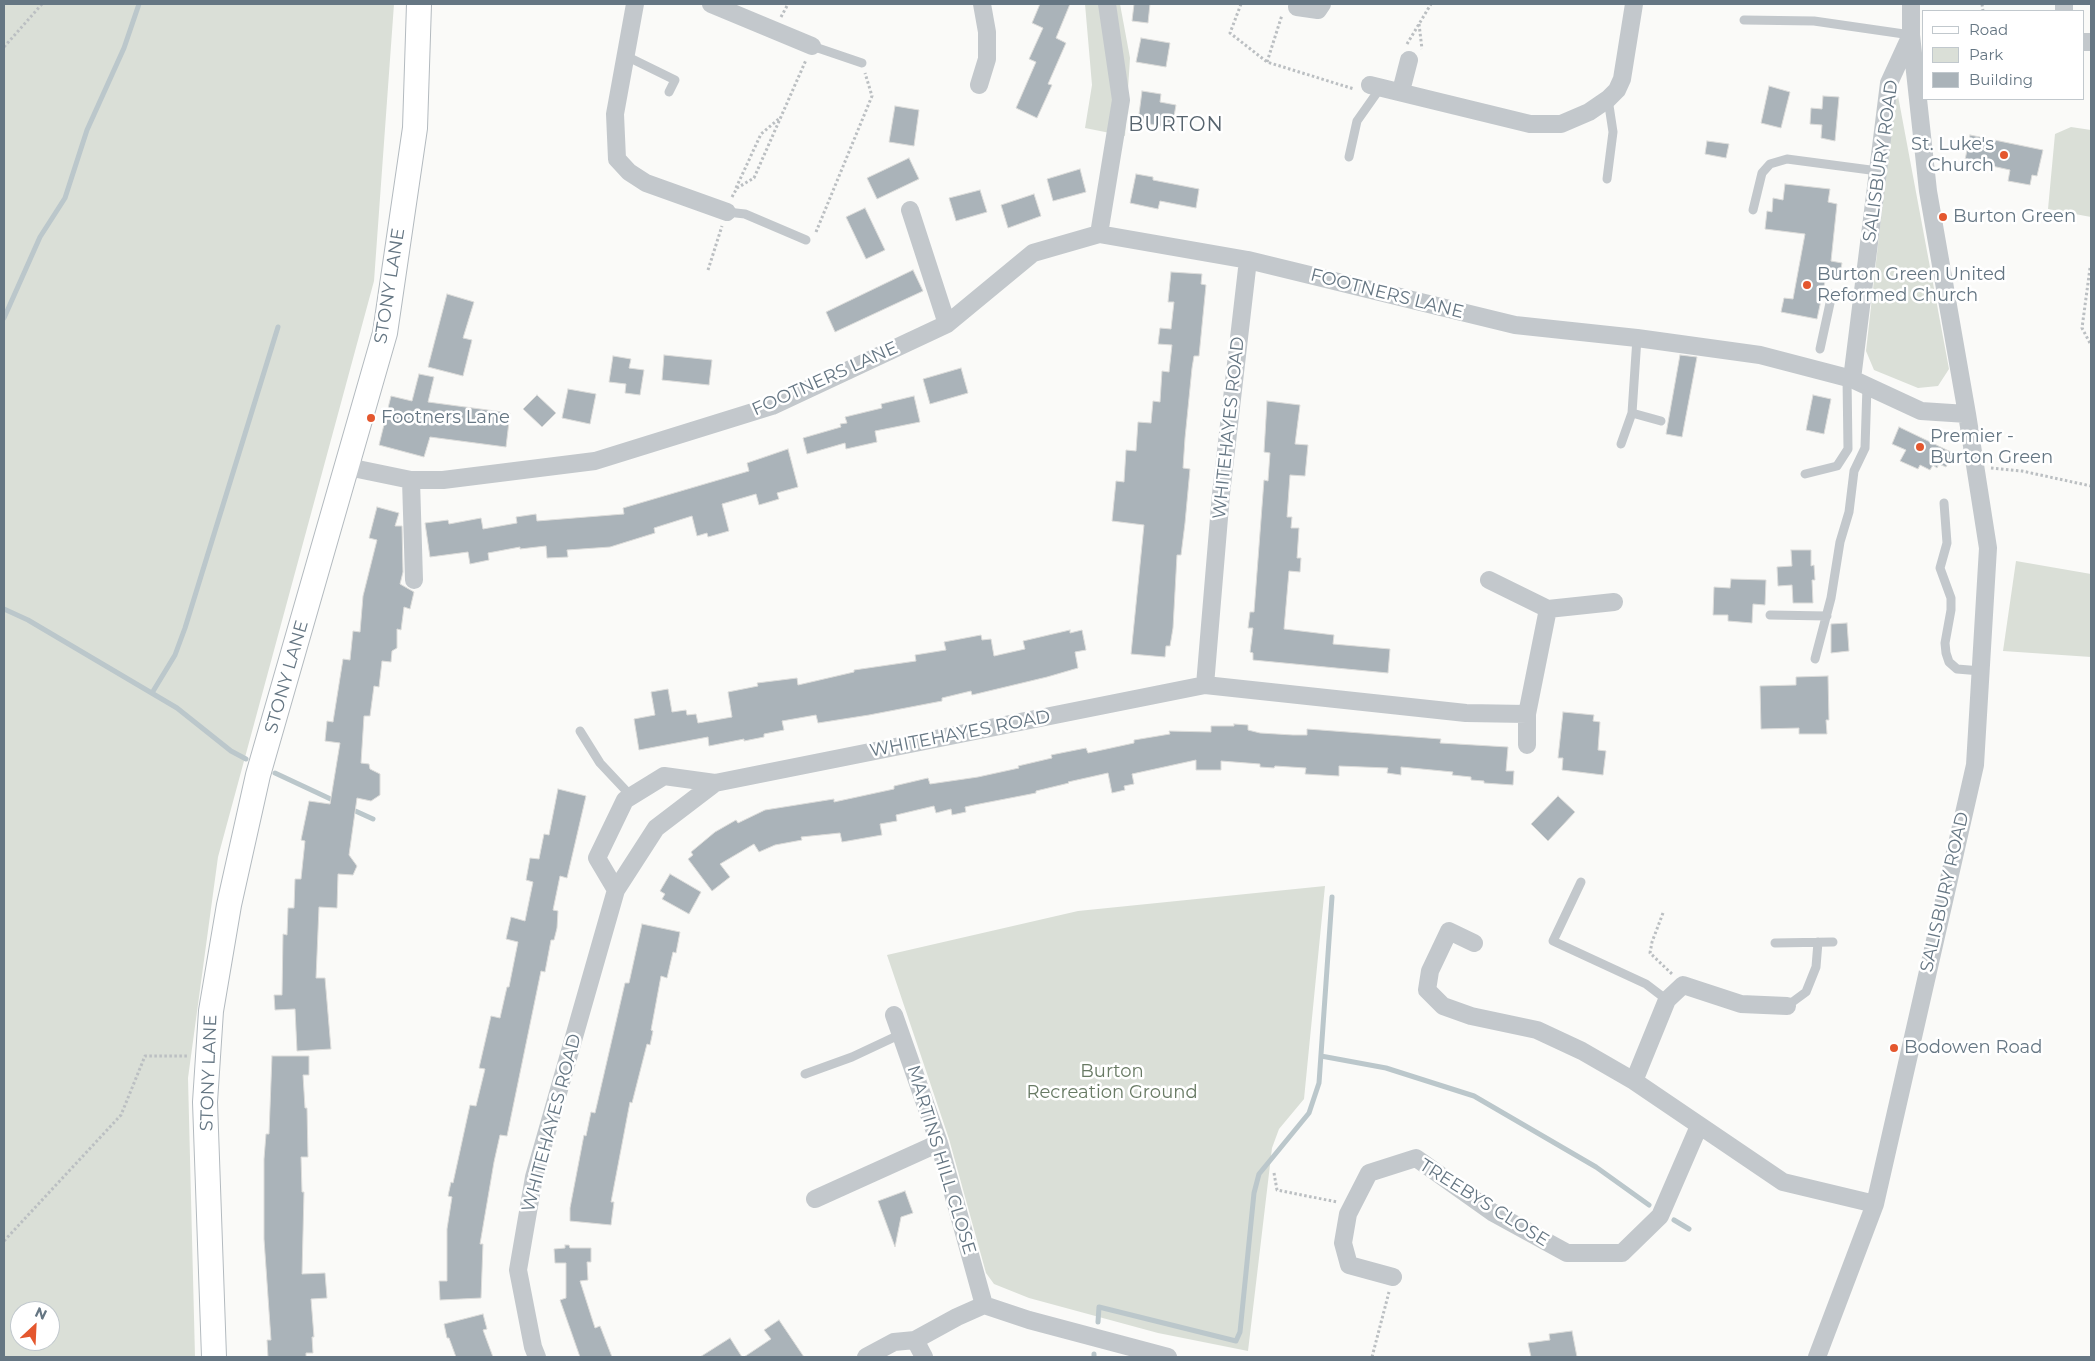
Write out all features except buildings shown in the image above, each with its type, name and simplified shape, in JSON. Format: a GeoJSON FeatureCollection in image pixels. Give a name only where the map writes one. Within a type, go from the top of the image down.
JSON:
{"type":"FeatureCollection","features":[{"type":"Feature","properties":{"kind":"main road","name":"STONY LANE"},"geometry":{"type":"LineString","coordinates":[[214,1357],[205,1102],[211,1011],[229,905],[258,774],[348,467],[385,333],[415,128],[419,4]]}},
{"type":"Feature","properties":{"kind":"street"},"geometry":{"type":"LineString","coordinates":[[635,4],[615,114],[617,159],[629,172],[646,183],[727,212]]}},
{"type":"Feature","properties":{"kind":"street"},"geometry":{"type":"LineString","coordinates":[[711,4],[812,46]]}},
{"type":"Feature","properties":{"kind":"street"},"geometry":{"type":"LineString","coordinates":[[979,85],[986,59],[988,32],[982,4]]}},
{"type":"Feature","properties":{"kind":"street"},"geometry":{"type":"LineString","coordinates":[[1099,234],[1121,100],[1108,4]]}},
{"type":"Feature","properties":{"kind":"street"},"geometry":{"type":"LineString","coordinates":[[1291,7],[1318,10],[1322,4]]}},
{"type":"Feature","properties":{"kind":"street"},"geometry":{"type":"LineString","coordinates":[[1375,86],[1530,124],[1560,124],[1589,112],[1608,99],[1617,90],[1622,79],[1634,4]]}},
{"type":"Feature","properties":{"kind":"street","name":"SALISBURY ROAD"},"geometry":{"type":"LineString","coordinates":[[1819,1357],[1875,1204],[1975,765],[1988,548],[1928,191],[1911,34],[1911,4]]}},
{"type":"Feature","properties":{"kind":"street","name":"SALISBURY ROAD"},"geometry":{"type":"LineString","coordinates":[[1856,381],[1862,298],[1889,83],[1911,34]]}},
{"type":"Feature","properties":{"kind":"street"},"geometry":{"type":"LineString","coordinates":[[1400,91],[1409,60]]}},
{"type":"Feature","properties":{"kind":"street"},"geometry":{"type":"LineString","coordinates":[[910,210],[947,324]]}},
{"type":"Feature","properties":{"kind":"street","name":"FOOTNERS LANE"},"geometry":{"type":"LineString","coordinates":[[348,467],[411,480],[442,480],[595,462],[772,406],[947,324],[1033,253],[1099,234],[1248,260],[1516,325],[1637,338],[1760,355],[1856,381]]}},
{"type":"Feature","properties":{"kind":"street","name":"WHITEHAYES ROAD"},"geometry":{"type":"LineString","coordinates":[[1205,685],[1222,494],[1248,260]]}},
{"type":"Feature","properties":{"kind":"street"},"geometry":{"type":"LineString","coordinates":[[1856,381],[1921,411],[1967,414]]}},
{"type":"Feature","properties":{"kind":"street"},"geometry":{"type":"LineString","coordinates":[[411,480],[414,580]]}},
{"type":"Feature","properties":{"kind":"street"},"geometry":{"type":"LineString","coordinates":[[1489,580],[1548,608],[1614,602]]}},
{"type":"Feature","properties":{"kind":"street"},"geometry":{"type":"LineString","coordinates":[[1527,745],[1527,714],[1548,608]]}},
{"type":"Feature","properties":{"kind":"street","name":"WHITEHAYES ROAD"},"geometry":{"type":"LineString","coordinates":[[616,890],[597,858],[625,800],[664,776],[715,783],[1205,685],[1466,713],[1527,714]]}},
{"type":"Feature","properties":{"kind":"street","name":"WHITEHAYES ROAD"},"geometry":{"type":"LineString","coordinates":[[537,1357],[533,1347],[518,1270],[527,1214],[534,1177],[616,890],[656,828],[715,783]]}},
{"type":"Feature","properties":{"kind":"street"},"geometry":{"type":"LineString","coordinates":[[1474,943],[1449,932],[1430,971],[1427,990],[1442,1006],[1470,1016],[1537,1030],[1582,1051],[1634,1081],[1783,1182],[1875,1204]]}},
{"type":"Feature","properties":{"kind":"street"},"geometry":{"type":"LineString","coordinates":[[1634,1081],[1667,1000],[1683,985],[1741,1004],[1787,1006]]}},
{"type":"Feature","properties":{"kind":"street","name":"MARTINS HILL CLOSE"},"geometry":{"type":"LineString","coordinates":[[894,1015],[939,1143],[984,1305]]}},
{"type":"Feature","properties":{"kind":"street","name":"TREEBYS CLOSE"},"geometry":{"type":"LineString","coordinates":[[1392,1276],[1349,1265],[1343,1243],[1348,1214],[1369,1173],[1416,1158],[1492,1212],[1567,1253],[1622,1253],[1660,1216],[1699,1126]]}},
{"type":"Feature","properties":{"kind":"street"},"geometry":{"type":"LineString","coordinates":[[815,1199],[939,1143]]}},
{"type":"Feature","properties":{"kind":"street"},"geometry":{"type":"LineString","coordinates":[[866,1357],[894,1342],[915,1340],[984,1305],[1028,1320],[1168,1357]]}},
{"type":"Feature","properties":{"kind":"street"},"geometry":{"type":"LineString","coordinates":[[915,1340],[924,1357]]}},
{"type":"Feature","properties":{"kind":"lane"},"geometry":{"type":"LineString","coordinates":[[1744,20],[1814,20],[1911,34]]}},
{"type":"Feature","properties":{"kind":"lane"},"geometry":{"type":"LineString","coordinates":[[812,46],[862,63]]}},
{"type":"Feature","properties":{"kind":"lane"},"geometry":{"type":"LineString","coordinates":[[626,56],[675,80],[669,92]]}},
{"type":"Feature","properties":{"kind":"lane"},"geometry":{"type":"LineString","coordinates":[[1349,157],[1357,121],[1375,86]]}},
{"type":"Feature","properties":{"kind":"lane"},"geometry":{"type":"LineString","coordinates":[[1607,179],[1613,132],[1608,99]]}},
{"type":"Feature","properties":{"kind":"lane"},"geometry":{"type":"LineString","coordinates":[[1753,210],[1762,173],[1770,164],[1787,159],[1878,172]]}},
{"type":"Feature","properties":{"kind":"lane"},"geometry":{"type":"LineString","coordinates":[[727,212],[744,214],[806,240]]}},
{"type":"Feature","properties":{"kind":"lane"},"geometry":{"type":"LineString","coordinates":[[1820,348],[1832,294],[1862,298]]}},
{"type":"Feature","properties":{"kind":"lane"},"geometry":{"type":"LineString","coordinates":[[1621,444],[1632,414],[1637,338]]}},
{"type":"Feature","properties":{"kind":"lane"},"geometry":{"type":"LineString","coordinates":[[1805,474],[1837,466],[1848,449],[1856,381]]}},
{"type":"Feature","properties":{"kind":"lane"},"geometry":{"type":"LineString","coordinates":[[1815,659],[1848,512],[1854,471],[1865,448],[1856,381]]}},
{"type":"Feature","properties":{"kind":"lane"},"geometry":{"type":"LineString","coordinates":[[1632,414],[1662,421]]}},
{"type":"Feature","properties":{"kind":"lane"},"geometry":{"type":"LineString","coordinates":[[1944,503],[1947,543],[1940,568],[1951,598],[1951,610],[1945,643],[1946,653],[1949,662],[1957,669],[1981,671]]}},
{"type":"Feature","properties":{"kind":"lane"},"geometry":{"type":"LineString","coordinates":[[1770,615],[1826,616]]}},
{"type":"Feature","properties":{"kind":"lane"},"geometry":{"type":"LineString","coordinates":[[580,731],[600,763],[630,796]]}},
{"type":"Feature","properties":{"kind":"lane"},"geometry":{"type":"LineString","coordinates":[[1581,882],[1553,941],[1646,984],[1667,1000]]}},
{"type":"Feature","properties":{"kind":"lane"},"geometry":{"type":"LineString","coordinates":[[1787,1006],[1806,992],[1816,967],[1818,942]]}},
{"type":"Feature","properties":{"kind":"lane"},"geometry":{"type":"LineString","coordinates":[[1775,943],[1833,942]]}},
{"type":"Feature","properties":{"kind":"lane"},"geometry":{"type":"LineString","coordinates":[[804,1074],[852,1057],[901,1034]]}},
{"type":"Feature","properties":{"kind":"path"},"geometry":{"type":"LineString","coordinates":[[4,47],[42,4]]}},
{"type":"Feature","properties":{"kind":"path"},"geometry":{"type":"LineString","coordinates":[[1241,4],[1230,33],[1267,62],[1363,91],[1375,86]]}},
{"type":"Feature","properties":{"kind":"path"},"geometry":{"type":"LineString","coordinates":[[1409,60],[1401,54],[1431,4]]}},
{"type":"Feature","properties":{"kind":"path"},"geometry":{"type":"LineString","coordinates":[[1267,62],[1291,7]]}},
{"type":"Feature","properties":{"kind":"path"},"geometry":{"type":"LineString","coordinates":[[734,193],[754,178],[812,46]]}},
{"type":"Feature","properties":{"kind":"path"},"geometry":{"type":"LineString","coordinates":[[806,240],[815,235],[872,96],[862,63]]}},
{"type":"Feature","properties":{"kind":"path"},"geometry":{"type":"LineString","coordinates":[[708,270],[734,193],[761,134],[781,116]]}},
{"type":"Feature","properties":{"kind":"path"},"geometry":{"type":"LineString","coordinates":[[2090,268],[2082,328],[2091,345]]}},
{"type":"Feature","properties":{"kind":"path"},"geometry":{"type":"LineString","coordinates":[[1976,468],[2022,471],[2091,486]]}},
{"type":"Feature","properties":{"kind":"path"},"geometry":{"type":"LineString","coordinates":[[1663,913],[1650,953],[1683,985]]}},
{"type":"Feature","properties":{"kind":"path"},"geometry":{"type":"LineString","coordinates":[[4,1241],[121,1115],[145,1056],[208,1056]]}},
{"type":"Feature","properties":{"kind":"path"},"geometry":{"type":"LineString","coordinates":[[1274,1172],[1277,1190],[1352,1205]]}},
{"type":"Feature","properties":{"kind":"path"},"geometry":{"type":"LineString","coordinates":[[1372,1357],[1392,1276]]}},
{"type":"Feature","properties":{"kind":"green space"},"geometry":{"type":"Polygon","coordinates":[[[4,4],[394,4],[374,281],[218,857],[188,1078],[195,1357],[4,1357],[4,4]]]}},
{"type":"Feature","properties":{"kind":"green space"},"geometry":{"type":"Polygon","coordinates":[[[1085,4],[1120,4],[1130,58],[1125,136],[1085,128],[1092,85],[1085,4]]]}},
{"type":"Feature","properties":{"kind":"green space","name":"Burton Green"},"geometry":{"type":"Polygon","coordinates":[[[1896,85],[1949,369],[1938,386],[1918,388],[1874,370],[1866,351],[1896,85]]]}},
{"type":"Feature","properties":{"kind":"green space"},"geometry":{"type":"Polygon","coordinates":[[[2071,127],[2091,130],[2091,217],[2048,209],[2055,134],[2071,127]]]}},
{"type":"Feature","properties":{"kind":"green space"},"geometry":{"type":"Polygon","coordinates":[[[2016,561],[2091,574],[2091,657],[2003,651],[2016,561]]]}},
{"type":"Feature","properties":{"kind":"green space","name":"Burton Recreation Ground"},"geometry":{"type":"Polygon","coordinates":[[[1325,886],[1304,1099],[1279,1129],[1272,1148],[1248,1351],[1158,1333],[1029,1298],[994,1284],[986,1273],[949,1139],[887,955],[1078,911],[1325,886]]]}},
{"type":"Feature","properties":{"kind":"waterway"},"geometry":{"type":"LineString","coordinates":[[4,318],[40,237],[65,198],[87,130],[124,48],[139,4]]}},
{"type":"Feature","properties":{"kind":"waterway"},"geometry":{"type":"LineString","coordinates":[[152,693],[175,655],[185,628],[278,327]]}},
{"type":"Feature","properties":{"kind":"waterway"},"geometry":{"type":"LineString","coordinates":[[4,609],[28,620],[177,708],[231,751],[246,759]]}},
{"type":"Feature","properties":{"kind":"waterway"},"geometry":{"type":"LineString","coordinates":[[275,773],[337,802]]}},
{"type":"Feature","properties":{"kind":"waterway"},"geometry":{"type":"LineString","coordinates":[[351,809],[373,819]]}},
{"type":"Feature","properties":{"kind":"waterway"},"geometry":{"type":"LineString","coordinates":[[1098,1322],[1099,1307],[1236,1341],[1240,1332],[1254,1193],[1259,1174],[1309,1113],[1319,1083],[1332,897]]}},
{"type":"Feature","properties":{"kind":"waterway"},"geometry":{"type":"LineString","coordinates":[[1321,1056],[1386,1068],[1474,1096],[1596,1167],[1649,1205]]}},
{"type":"Feature","properties":{"kind":"waterway"},"geometry":{"type":"LineString","coordinates":[[1674,1220],[1689,1229]]}},
{"type":"Feature","properties":{"kind":"place","name":"St. Luke's Church"},"geometry":{"type":"Point","coordinates":[2004,155]}},
{"type":"Feature","properties":{"kind":"place","name":"Burton Green"},"geometry":{"type":"Point","coordinates":[1943,217]}},
{"type":"Feature","properties":{"kind":"place","name":"Burton Green United Reformed Church"},"geometry":{"type":"Point","coordinates":[1807,285]}},
{"type":"Feature","properties":{"kind":"place","name":"Footners Lane"},"geometry":{"type":"Point","coordinates":[371,418]}},
{"type":"Feature","properties":{"kind":"place","name":"Premier - Burton Green"},"geometry":{"type":"Point","coordinates":[1920,447]}},
{"type":"Feature","properties":{"kind":"place","name":"Bodowen Road"},"geometry":{"type":"Point","coordinates":[1894,1048]}},
{"type":"Feature","properties":{"kind":"district","name":"BURTON"},"geometry":{"type":"Point","coordinates":[1176,125]}}]}
